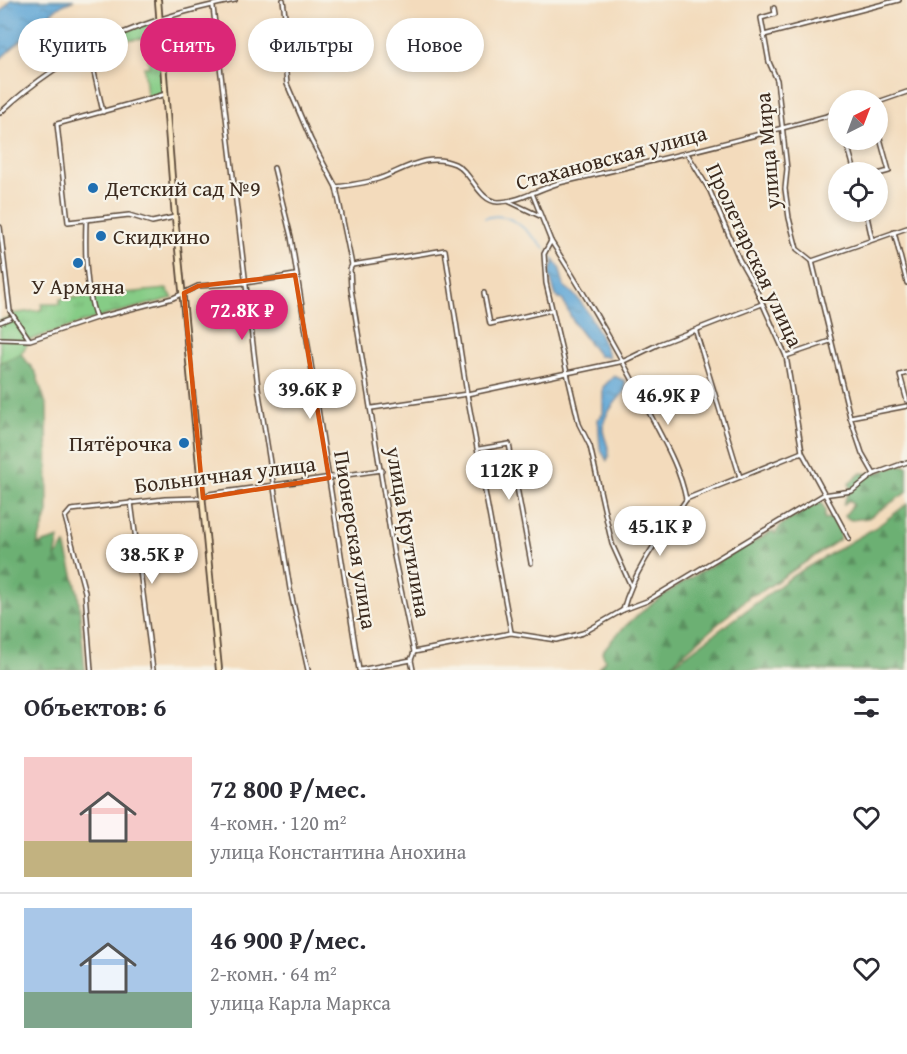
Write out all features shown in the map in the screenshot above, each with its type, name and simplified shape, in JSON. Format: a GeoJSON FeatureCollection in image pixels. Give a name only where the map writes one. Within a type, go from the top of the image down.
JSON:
{"type":"FeatureCollection","features":[{"type":"Feature","properties":{"kind":"main road"},"geometry":{"type":"LineString","coordinates":[[158,0],[159,18]]}},
{"type":"Feature","properties":{"kind":"main road"},"geometry":{"type":"LineString","coordinates":[[164,72],[175,217],[219,670]]}},
{"type":"Feature","properties":{"kind":"street"},"geometry":{"type":"LineString","coordinates":[[159,18],[235,0]]}},
{"type":"Feature","properties":{"kind":"street","name":"улица Крутилина"},"geometry":{"type":"LineString","coordinates":[[283,0],[286,24],[287,84],[311,140],[336,188],[352,265],[350,269],[351,289],[382,470],[394,556],[414,652],[411,660]]}},
{"type":"Feature","properties":{"kind":"street"},"geometry":{"type":"LineString","coordinates":[[774,8],[775,14],[761,18],[764,35],[899,0]]}},
{"type":"Feature","properties":{"kind":"street"},"geometry":{"type":"LineString","coordinates":[[213,7],[241,227],[245,283],[273,485],[290,589],[308,670]]}},
{"type":"Feature","properties":{"kind":"street","name":"улица Мира"},"geometry":{"type":"LineString","coordinates":[[764,35],[768,62],[777,80],[789,218],[797,249],[812,261],[850,417],[874,474]]}},
{"type":"Feature","properties":{"kind":"street"},"geometry":{"type":"LineString","coordinates":[[0,113],[32,83],[51,72]]}},
{"type":"Feature","properties":{"kind":"street"},"geometry":{"type":"LineString","coordinates":[[94,72],[103,113]]}},
{"type":"Feature","properties":{"kind":"street"},"geometry":{"type":"LineString","coordinates":[[888,99],[907,92]]}},
{"type":"Feature","properties":{"kind":"street"},"geometry":{"type":"LineString","coordinates":[[166,94],[57,124],[68,222],[129,215],[152,222],[175,217]]}},
{"type":"Feature","properties":{"kind":"street","name":"Стахановская улица"},"geometry":{"type":"LineString","coordinates":[[336,188],[380,178],[416,162],[437,160],[462,169],[487,198],[496,202],[516,200],[561,183],[688,155],[828,116]]}},
{"type":"Feature","properties":{"kind":"street","name":"Пролетарская улица"},"geometry":{"type":"LineString","coordinates":[[688,155],[710,191],[739,259],[786,356],[802,452],[823,495],[849,539]]}},
{"type":"Feature","properties":{"kind":"street","name":"Пионерская улица"},"geometry":{"type":"LineString","coordinates":[[274,168],[291,237],[295,275],[330,478],[359,670]]}},
{"type":"Feature","properties":{"kind":"street"},"geometry":{"type":"LineString","coordinates":[[532,193],[551,241],[624,361],[672,456],[686,499]]}},
{"type":"Feature","properties":{"kind":"street"},"geometry":{"type":"LineString","coordinates":[[506,201],[535,212],[542,218]]}},
{"type":"Feature","properties":{"kind":"street"},"geometry":{"type":"LineString","coordinates":[[86,220],[87,271],[91,304],[96,318]]}},
{"type":"Feature","properties":{"kind":"street"},"geometry":{"type":"LineString","coordinates":[[868,222],[872,240]]}},
{"type":"Feature","properties":{"kind":"street"},"geometry":{"type":"LineString","coordinates":[[0,227],[10,311],[30,340]]}},
{"type":"Feature","properties":{"kind":"street"},"geometry":{"type":"LineString","coordinates":[[812,261],[907,228]]}},
{"type":"Feature","properties":{"kind":"street"},"geometry":{"type":"LineString","coordinates":[[894,232],[907,283]]}},
{"type":"Feature","properties":{"kind":"street"},"geometry":{"type":"LineString","coordinates":[[551,241],[544,254],[552,310],[579,424],[590,446],[612,544],[631,586]]}},
{"type":"Feature","properties":{"kind":"street"},"geometry":{"type":"LineString","coordinates":[[352,265],[445,250],[467,394],[511,633]]}},
{"type":"Feature","properties":{"kind":"street"},"geometry":{"type":"LineString","coordinates":[[0,339],[30,340],[184,293],[198,285],[245,283],[295,275]]}},
{"type":"Feature","properties":{"kind":"street"},"geometry":{"type":"LineString","coordinates":[[484,293],[490,324],[552,310]]}},
{"type":"Feature","properties":{"kind":"street"},"geometry":{"type":"LineString","coordinates":[[372,408],[467,394],[624,361],[659,344],[696,332],[762,304]]}},
{"type":"Feature","properties":{"kind":"street"},"geometry":{"type":"LineString","coordinates":[[0,322],[10,318]]}},
{"type":"Feature","properties":{"kind":"street"},"geometry":{"type":"LineString","coordinates":[[696,332],[740,477]]}},
{"type":"Feature","properties":{"kind":"street"},"geometry":{"type":"LineString","coordinates":[[786,356],[830,341]]}},
{"type":"Feature","properties":{"kind":"street"},"geometry":{"type":"LineString","coordinates":[[907,373],[900,375],[907,401]]}},
{"type":"Feature","properties":{"kind":"street"},"geometry":{"type":"LineString","coordinates":[[850,417],[907,406]]}},
{"type":"Feature","properties":{"kind":"street"},"geometry":{"type":"LineString","coordinates":[[479,450],[509,444],[531,563]]}},
{"type":"Feature","properties":{"kind":"street"},"geometry":{"type":"LineString","coordinates":[[623,610],[631,586],[654,545],[686,499],[802,452]]}},
{"type":"Feature","properties":{"kind":"street"},"geometry":{"type":"LineString","coordinates":[[414,652],[511,633],[556,640],[584,633],[623,610],[647,601],[823,495],[852,491],[874,474],[907,462]]}},
{"type":"Feature","properties":{"kind":"street","name":"Больничная улица"},"geometry":{"type":"LineString","coordinates":[[91,670],[84,592],[65,517],[72,510],[131,502],[203,498],[209,494],[382,470]]}},
{"type":"Feature","properties":{"kind":"street"},"geometry":{"type":"LineString","coordinates":[[131,502],[153,670]]}},
{"type":"Feature","properties":{"kind":"street"},"geometry":{"type":"LineString","coordinates":[[359,670],[411,660],[413,670]]}},
{"type":"Feature","properties":{"kind":"highlighted area"},"geometry":{"type":"Polygon","coordinates":[[[295,275],[329,478],[203,498],[184,293],[198,286],[295,275]]]}},
{"type":"Feature","properties":{"kind":"green space"},"geometry":{"type":"Polygon","coordinates":[[[140,25],[140,38],[128,40],[128,29],[140,25]]]}},
{"type":"Feature","properties":{"kind":"green space"},"geometry":{"type":"Polygon","coordinates":[[[145,72],[164,72],[166,94],[149,98],[145,72]]]}},
{"type":"Feature","properties":{"kind":"green space"},"geometry":{"type":"Polygon","coordinates":[[[167,289],[173,298],[96,318],[30,340],[21,354],[0,363],[0,320],[10,318],[11,314],[41,310],[42,304],[60,304],[60,299],[167,289]]]}},
{"type":"Feature","properties":{"kind":"green space"},"geometry":{"type":"Polygon","coordinates":[[[21,354],[36,373],[47,407],[48,513],[37,545],[59,538],[55,558],[65,544],[78,593],[85,670],[0,670],[0,363],[21,354]]]}},
{"type":"Feature","properties":{"kind":"green space"},"geometry":{"type":"Polygon","coordinates":[[[897,465],[907,466],[907,492],[868,518],[851,520],[844,516],[853,505],[849,500],[843,505],[850,488],[849,483],[861,473],[874,474],[897,465]]]}},
{"type":"Feature","properties":{"kind":"green space"},"geometry":{"type":"Polygon","coordinates":[[[821,501],[825,510],[824,519],[833,517],[841,532],[839,540],[762,591],[750,596],[665,670],[597,670],[605,660],[602,652],[619,632],[659,599],[704,570],[773,531],[775,534],[781,525],[821,501]]]}},
{"type":"Feature","properties":{"kind":"green space"},"geometry":{"type":"Polygon","coordinates":[[[907,504],[907,670],[666,670],[794,575],[878,526],[907,504]]]}},
{"type":"Feature","properties":{"kind":"water"},"geometry":{"type":"Polygon","coordinates":[[[11,0],[74,0],[58,7],[46,18],[18,18],[18,43],[0,59],[0,13],[11,0]]]}},
{"type":"Feature","properties":{"kind":"water"},"geometry":{"type":"Polygon","coordinates":[[[554,261],[559,266],[564,286],[579,300],[591,318],[609,357],[599,356],[574,323],[563,301],[556,296],[549,274],[554,261]]]}},
{"type":"Feature","properties":{"kind":"water"},"geometry":{"type":"Polygon","coordinates":[[[614,376],[625,381],[625,391],[605,418],[603,432],[609,453],[607,461],[600,448],[598,419],[603,414],[603,387],[614,376]]]}},
{"type":"Feature","properties":{"kind":"waterway"},"geometry":{"type":"LineString","coordinates":[[485,218],[495,216],[511,220],[525,229],[545,248]]}},
{"type":"Feature","properties":{"kind":"waterway"},"geometry":{"type":"LineString","coordinates":[[548,252],[554,261]]}},
{"type":"Feature","properties":{"kind":"place","name":"Детский сад №9"},"geometry":{"type":"Point","coordinates":[93,188]}},
{"type":"Feature","properties":{"kind":"place","name":"Скидкино"},"geometry":{"type":"Point","coordinates":[101,236]}},
{"type":"Feature","properties":{"kind":"place","name":"У Армяна"},"geometry":{"type":"Point","coordinates":[78,263]}},
{"type":"Feature","properties":{"kind":"place","name":"Пятёрочка"},"geometry":{"type":"Point","coordinates":[184,443]}}]}
